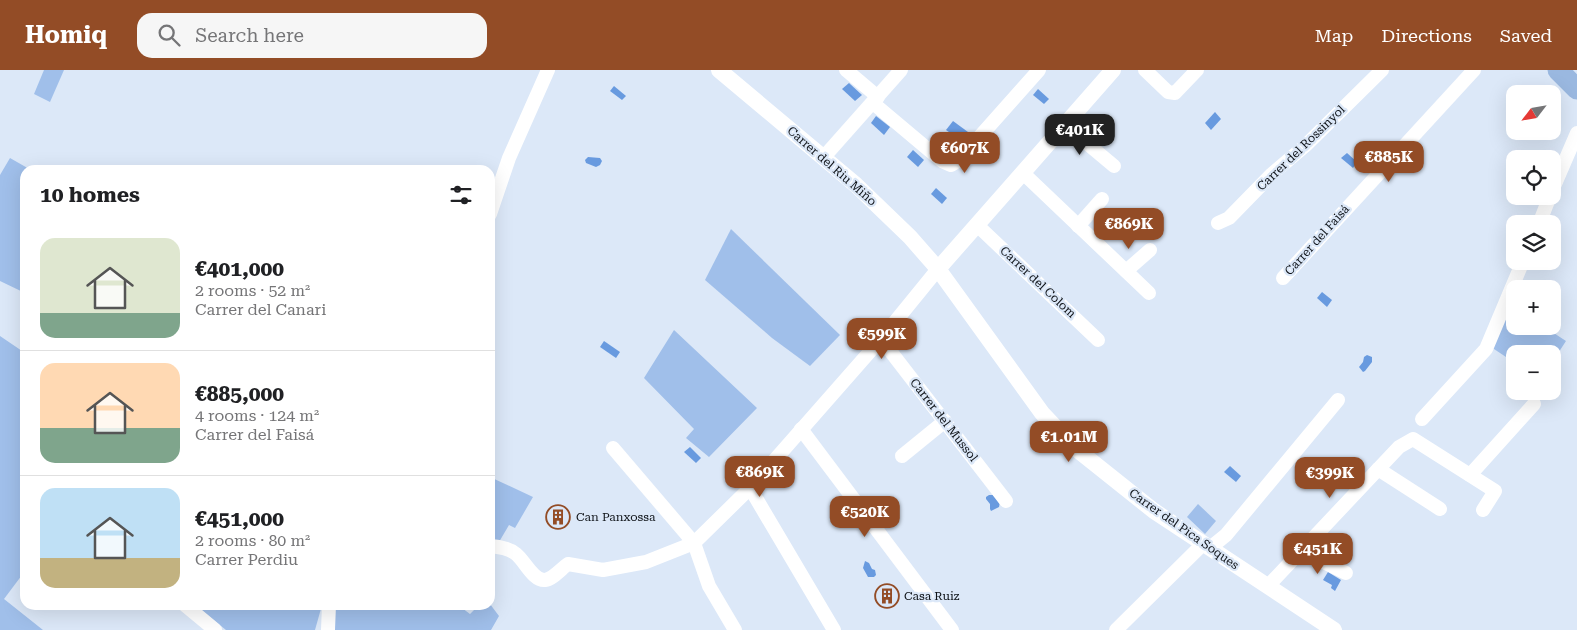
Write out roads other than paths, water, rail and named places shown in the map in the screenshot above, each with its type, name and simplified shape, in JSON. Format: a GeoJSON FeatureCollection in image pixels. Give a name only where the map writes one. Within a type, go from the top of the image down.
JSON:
{"type":"FeatureCollection","features":[{"type":"Feature","properties":{"kind":"main road"},"geometry":{"type":"LineString","coordinates":[[1558,70],[1577,89]]}},
{"type":"Feature","properties":{"kind":"street"},"geometry":{"type":"LineString","coordinates":[[495,199],[509,158],[548,70]]}},
{"type":"Feature","properties":{"kind":"street","name":"Carrer del Riu Miño"},"geometry":{"type":"LineString","coordinates":[[718,70],[856,185],[910,238],[938,269]]}},
{"type":"Feature","properties":{"kind":"street"},"geometry":{"type":"LineString","coordinates":[[846,70],[875,100],[942,161],[951,165],[960,160],[1038,70]]}},
{"type":"Feature","properties":{"kind":"street"},"geometry":{"type":"LineString","coordinates":[[823,158],[901,70]]}},
{"type":"Feature","properties":{"kind":"street"},"geometry":{"type":"LineString","coordinates":[[495,547],[509,549],[518,555],[537,578],[543,580],[548,579],[568,564],[603,570],[646,562],[694,543],[750,488],[881,339],[938,269],[1113,70]]}},
{"type":"Feature","properties":{"kind":"street"},"geometry":{"type":"LineString","coordinates":[[1145,70],[1168,92],[1175,93],[1197,70]]}},
{"type":"Feature","properties":{"kind":"street","name":"Carrer del Rossinyol"},"geometry":{"type":"LineString","coordinates":[[1218,223],[1229,218],[1272,174],[1306,145],[1382,70]]}},
{"type":"Feature","properties":{"kind":"street","name":"Carrer del Faisá"},"geometry":{"type":"LineString","coordinates":[[1282,278],[1474,70]]}},
{"type":"Feature","properties":{"kind":"street"},"geometry":{"type":"LineString","coordinates":[[1065,125],[1114,166]]}},
{"type":"Feature","properties":{"kind":"street"},"geometry":{"type":"LineString","coordinates":[[1561,170],[1577,133]]}},
{"type":"Feature","properties":{"kind":"street"},"geometry":{"type":"LineString","coordinates":[[1023,173],[1149,293]]}},
{"type":"Feature","properties":{"kind":"street"},"geometry":{"type":"LineString","coordinates":[[1078,226],[1102,200]]}},
{"type":"Feature","properties":{"kind":"street","name":"Carrer del Colom"},"geometry":{"type":"LineString","coordinates":[[977,225],[1098,340]]}},
{"type":"Feature","properties":{"kind":"street"},"geometry":{"type":"LineString","coordinates":[[1126,271],[1150,250]]}},
{"type":"Feature","properties":{"kind":"street","name":"Carrer del Pica Soques"},"geometry":{"type":"LineString","coordinates":[[938,269],[1042,413],[1075,448],[1154,511],[1332,629]]}},
{"type":"Feature","properties":{"kind":"street"},"geometry":{"type":"LineString","coordinates":[[1422,419],[1486,349],[1519,270]]}},
{"type":"Feature","properties":{"kind":"street","name":"Carrer del Mussol"},"geometry":{"type":"LineString","coordinates":[[881,339],[1006,500]]}},
{"type":"Feature","properties":{"kind":"street"},"geometry":{"type":"LineString","coordinates":[[1116,630],[1206,546],[1226,534],[1338,400]]}},
{"type":"Feature","properties":{"kind":"street"},"geometry":{"type":"LineString","coordinates":[[1470,475],[1534,404]]}},
{"type":"Feature","properties":{"kind":"street"},"geometry":{"type":"LineString","coordinates":[[902,456],[945,421]]}},
{"type":"Feature","properties":{"kind":"street"},"geometry":{"type":"LineString","coordinates":[[801,429],[952,630]]}},
{"type":"Feature","properties":{"kind":"street"},"geometry":{"type":"LineString","coordinates":[[1268,586],[1399,447],[1413,439],[1495,491],[1482,510]]}},
{"type":"Feature","properties":{"kind":"street"},"geometry":{"type":"LineString","coordinates":[[613,448],[694,543],[709,586],[728,627]]}},
{"type":"Feature","properties":{"kind":"street"},"geometry":{"type":"LineString","coordinates":[[1378,469],[1440,509]]}},
{"type":"Feature","properties":{"kind":"street"},"geometry":{"type":"LineString","coordinates":[[750,488],[834,630]]}},
{"type":"Feature","properties":{"kind":"street"},"geometry":{"type":"LineString","coordinates":[[1301,551],[1346,572]]}},
{"type":"Feature","properties":{"kind":"street"},"geometry":{"type":"LineString","coordinates":[[191,610],[215,630]]}},
{"type":"Feature","properties":{"kind":"street"},"geometry":{"type":"LineString","coordinates":[[328,630],[329,610]]}},
{"type":"Feature","properties":{"kind":"place","name":"Can Panxossa"},"geometry":{"type":"Point","coordinates":[558,517]}},
{"type":"Feature","properties":{"kind":"place","name":"Casa Ruiz"},"geometry":{"type":"Point","coordinates":[887,596]}}]}
